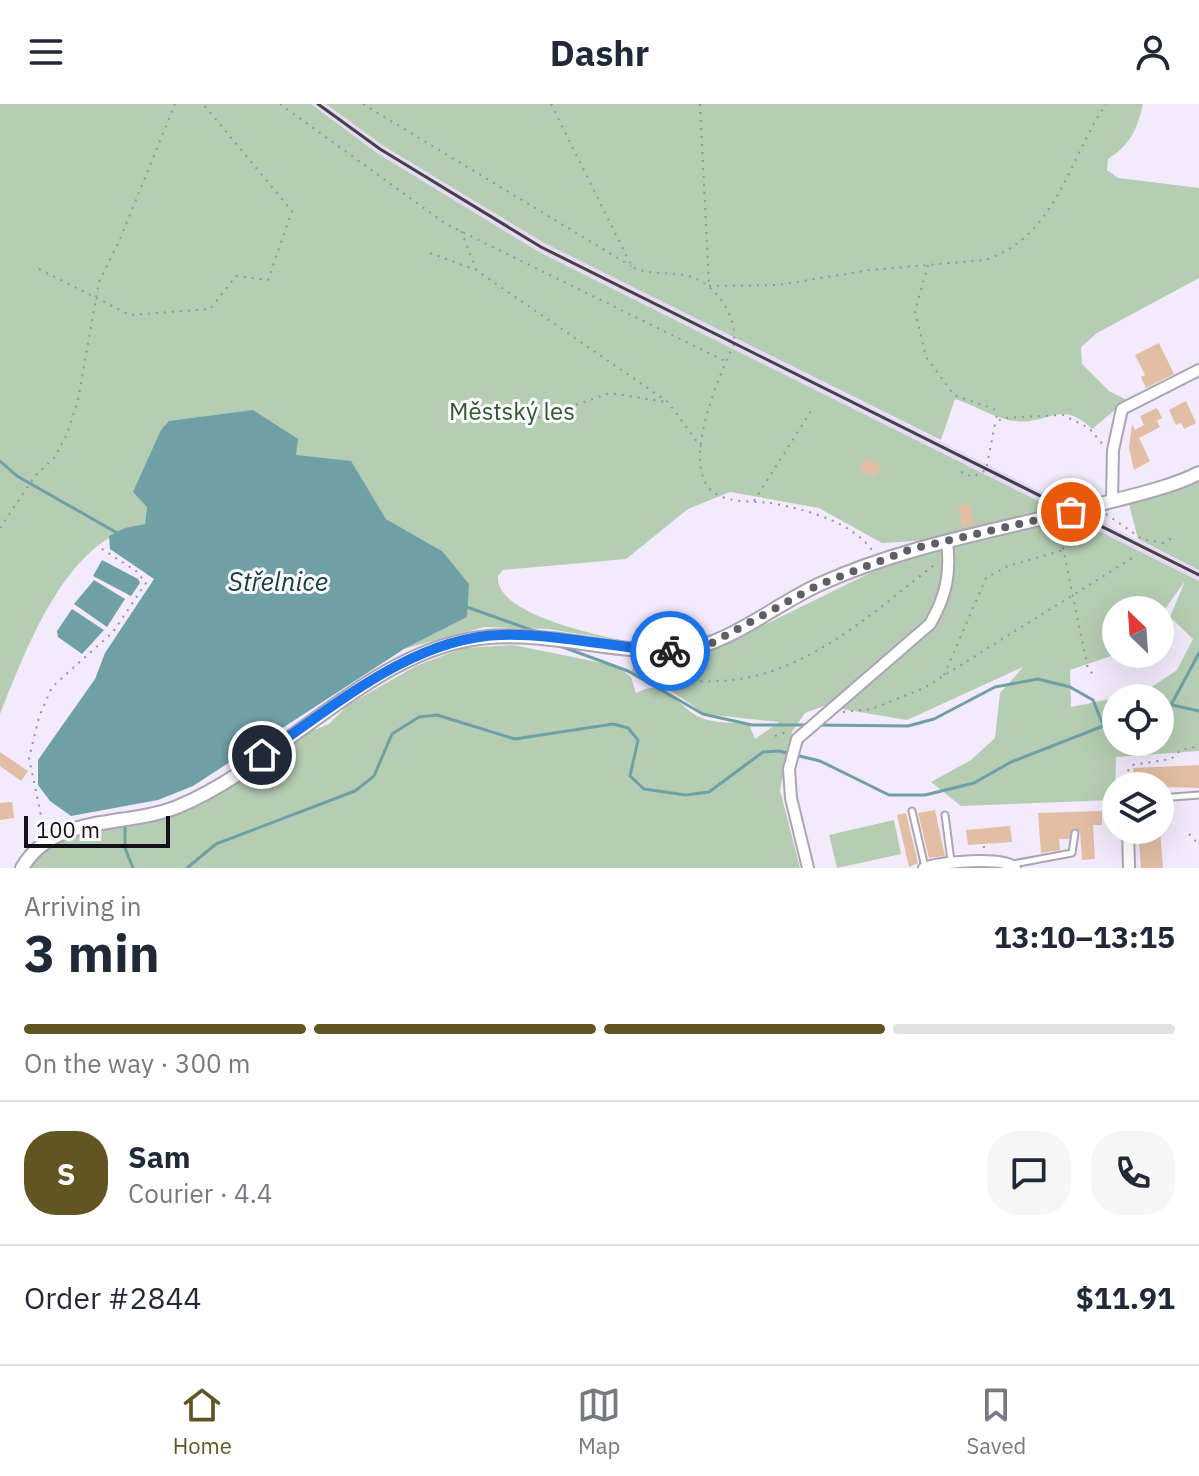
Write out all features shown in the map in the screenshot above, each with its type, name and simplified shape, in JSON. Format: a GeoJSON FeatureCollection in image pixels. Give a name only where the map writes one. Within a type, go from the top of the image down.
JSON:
{"type":"FeatureCollection","features":[{"type":"Feature","properties":{"kind":"street"},"geometry":{"type":"LineString","coordinates":[[1112,501],[1113,450],[1122,409],[1199,370]]}},
{"type":"Feature","properties":{"kind":"street"},"geometry":{"type":"LineString","coordinates":[[22,868],[32,851],[46,839],[63,831],[177,807],[215,786],[379,677],[433,649],[458,641],[497,635],[531,635],[626,649],[678,652],[712,643],[818,585],[878,561],[948,548],[1199,473]]}},
{"type":"Feature","properties":{"kind":"street"},"geometry":{"type":"LineString","coordinates":[[808,868],[791,798],[789,769],[794,747],[805,731],[930,624],[944,599],[948,548]]}},
{"type":"Feature","properties":{"kind":"street"},"geometry":{"type":"LineString","coordinates":[[1128,844],[1129,868]]}},
{"type":"Feature","properties":{"kind":"street"},"geometry":{"type":"LineString","coordinates":[[924,868],[951,862],[1014,866]]}},
{"type":"Feature","properties":{"kind":"lane"},"geometry":{"type":"LineString","coordinates":[[1174,797],[1199,795]]}},
{"type":"Feature","properties":{"kind":"lane"},"geometry":{"type":"LineString","coordinates":[[912,811],[924,868]]}},
{"type":"Feature","properties":{"kind":"lane"},"geometry":{"type":"LineString","coordinates":[[945,815],[951,862]]}},
{"type":"Feature","properties":{"kind":"lane"},"geometry":{"type":"LineString","coordinates":[[1014,866],[1072,853],[1075,833]]}},
{"type":"Feature","properties":{"kind":"path"},"geometry":{"type":"LineString","coordinates":[[0,528],[35,476],[54,458],[67,434],[90,340],[94,296],[175,104]]}},
{"type":"Feature","properties":{"kind":"path"},"geometry":{"type":"LineString","coordinates":[[39,269],[130,315],[210,309],[236,276],[268,280],[292,211],[203,104]]}},
{"type":"Feature","properties":{"kind":"path"},"geometry":{"type":"LineString","coordinates":[[280,104],[433,215],[726,362]]}},
{"type":"Feature","properties":{"kind":"path"},"geometry":{"type":"LineString","coordinates":[[363,104],[632,267],[645,273],[690,276],[709,286],[732,317],[736,332],[705,420],[702,471],[709,488],[719,496],[825,518],[855,533],[867,543],[878,561]]}},
{"type":"Feature","properties":{"kind":"path"},"geometry":{"type":"LineString","coordinates":[[551,104],[632,267]]}},
{"type":"Feature","properties":{"kind":"path"},"geometry":{"type":"LineString","coordinates":[[700,104],[709,286]]}},
{"type":"Feature","properties":{"kind":"path"},"geometry":{"type":"LineString","coordinates":[[709,286],[778,285],[994,258],[1034,230],[1055,203],[1093,122],[1106,104]]}},
{"type":"Feature","properties":{"kind":"path"},"geometry":{"type":"LineString","coordinates":[[461,231],[476,270]]}},
{"type":"Feature","properties":{"kind":"path"},"geometry":{"type":"LineString","coordinates":[[430,253],[476,270],[668,402],[701,448]]}},
{"type":"Feature","properties":{"kind":"path"},"geometry":{"type":"LineString","coordinates":[[929,264],[915,311],[926,357],[954,395],[994,409],[998,419],[986,470],[973,477],[961,472]]}},
{"type":"Feature","properties":{"kind":"path"},"geometry":{"type":"LineString","coordinates":[[523,423],[610,393],[668,402]]}},
{"type":"Feature","properties":{"kind":"path"},"geometry":{"type":"LineString","coordinates":[[754,502],[811,411]]}},
{"type":"Feature","properties":{"kind":"path"},"geometry":{"type":"LineString","coordinates":[[998,419],[1063,415],[1089,428],[1100,443],[1113,450]]}},
{"type":"Feature","properties":{"kind":"path"},"geometry":{"type":"LineString","coordinates":[[1096,505],[1142,539],[1163,543],[1172,538]]}},
{"type":"Feature","properties":{"kind":"path"},"geometry":{"type":"LineString","coordinates":[[1055,516],[1088,669],[1093,674]]}},
{"type":"Feature","properties":{"kind":"path"},"geometry":{"type":"LineString","coordinates":[[46,839],[29,758],[39,717],[52,687],[113,632],[146,583],[136,571],[99,547]]}},
{"type":"Feature","properties":{"kind":"path"},"geometry":{"type":"LineString","coordinates":[[678,652],[682,671],[690,680],[737,680],[770,674],[808,656],[861,621],[948,548]]}},
{"type":"Feature","properties":{"kind":"path"},"geometry":{"type":"LineString","coordinates":[[943,676],[986,578],[1008,566],[1064,550]]}},
{"type":"Feature","properties":{"kind":"path"},"geometry":{"type":"LineString","coordinates":[[830,712],[859,711],[888,704],[943,676],[1137,555]]}},
{"type":"Feature","properties":{"kind":"path"},"geometry":{"type":"LineString","coordinates":[[1127,772],[1132,765],[1171,759],[1181,750],[1199,746]]}},
{"type":"Feature","properties":{"kind":"path"},"geometry":{"type":"LineString","coordinates":[[1189,834],[1199,845]]}},
{"type":"Feature","properties":{"kind":"shaded area"},"geometry":{"type":"Polygon","coordinates":[[[311,104],[326,104],[382,145],[544,243],[1199,570],[1199,581],[539,252],[377,153],[311,104]]]}},
{"type":"Feature","properties":{"kind":"green space","name":"Městský les"},"geometry":{"type":"Polygon","coordinates":[[[0,104],[311,104],[377,153],[539,252],[1199,581],[1199,751],[1174,753],[1174,684],[1156,684],[1177,670],[1193,639],[1174,621],[1174,607],[1185,581],[1174,596],[1102,596],[1102,659],[1070,670],[1071,707],[1102,701],[1102,756],[1130,756],[1116,757],[1116,772],[1102,772],[1102,801],[961,806],[931,782],[971,760],[995,738],[1000,693],[1023,667],[907,720],[824,706],[805,713],[792,732],[780,790],[800,868],[28,868],[37,856],[70,833],[170,810],[206,792],[300,736],[329,724],[348,705],[416,666],[463,648],[513,645],[617,666],[631,677],[636,693],[646,689],[662,690],[703,719],[749,724],[755,739],[779,722],[705,714],[668,689],[631,673],[636,660],[684,659],[713,650],[880,568],[933,551],[930,540],[882,543],[819,508],[730,492],[688,509],[626,559],[503,570],[498,576],[502,590],[532,613],[579,630],[636,643],[548,629],[484,627],[404,649],[467,617],[442,551],[386,519],[351,462],[147,507],[145,524],[117,533],[93,550],[72,572],[53,599],[23,658],[0,714],[0,104]]]}},
{"type":"Feature","properties":{"kind":"green space"},"geometry":{"type":"Polygon","coordinates":[[[326,104],[1143,104],[1132,136],[1108,159],[1107,170],[1118,178],[1199,188],[1199,278],[1097,333],[1081,347],[1082,364],[1109,391],[1127,400],[1092,429],[1072,415],[1015,421],[955,399],[941,440],[544,243],[382,145],[326,104]]]}},
{"type":"Feature","properties":{"kind":"green space"},"geometry":{"type":"Polygon","coordinates":[[[1199,481],[1199,570],[1138,539],[1129,504],[1199,481]]]}},
{"type":"Feature","properties":{"kind":"green space"},"geometry":{"type":"Polygon","coordinates":[[[894,820],[901,854],[837,868],[829,835],[894,820]]]}},
{"type":"Feature","properties":{"kind":"water","name":"Střelnice"},"geometry":{"type":"Polygon","coordinates":[[[253,410],[298,439],[296,455],[351,461],[386,519],[442,551],[469,584],[467,617],[404,649],[193,786],[158,800],[71,816],[50,801],[38,785],[38,760],[95,679],[105,653],[154,579],[110,549],[109,536],[125,528],[145,524],[147,507],[133,492],[161,430],[169,421],[253,410]]]}},
{"type":"Feature","properties":{"kind":"water"},"geometry":{"type":"Polygon","coordinates":[[[102,560],[138,579],[140,583],[131,596],[93,576],[102,560]]]}},
{"type":"Feature","properties":{"kind":"water"},"geometry":{"type":"Polygon","coordinates":[[[94,580],[125,599],[107,627],[74,604],[94,580]]]}},
{"type":"Feature","properties":{"kind":"water"},"geometry":{"type":"Polygon","coordinates":[[[72,609],[104,630],[82,654],[58,637],[57,631],[72,609]]]}},
{"type":"Feature","properties":{"kind":"building"},"geometry":{"type":"Polygon","coordinates":[[[1159,343],[1174,374],[1146,388],[1141,377],[1145,375],[1135,355],[1159,343]]]}},
{"type":"Feature","properties":{"kind":"building"},"geometry":{"type":"Polygon","coordinates":[[[1186,401],[1196,423],[1184,429],[1181,423],[1176,425],[1169,410],[1186,401]]]}},
{"type":"Feature","properties":{"kind":"building"},"geometry":{"type":"Polygon","coordinates":[[[1157,408],[1162,418],[1157,421],[1160,427],[1139,438],[1150,461],[1134,470],[1129,448],[1132,424],[1135,430],[1144,425],[1140,416],[1157,408]]]}},
{"type":"Feature","properties":{"kind":"building"},"geometry":{"type":"Polygon","coordinates":[[[866,457],[881,466],[875,478],[859,470],[866,457]]]}},
{"type":"Feature","properties":{"kind":"building"},"geometry":{"type":"Polygon","coordinates":[[[970,504],[974,525],[962,528],[958,506],[970,504]]]}},
{"type":"Feature","properties":{"kind":"building"},"geometry":{"type":"Polygon","coordinates":[[[0,752],[28,771],[21,781],[0,766],[0,752]]]}},
{"type":"Feature","properties":{"kind":"building"},"geometry":{"type":"Polygon","coordinates":[[[1199,765],[1199,788],[1174,787],[1174,772],[1133,772],[1133,768],[1199,765]]]}},
{"type":"Feature","properties":{"kind":"building"},"geometry":{"type":"Polygon","coordinates":[[[12,802],[14,818],[0,820],[0,803],[12,802]]]}},
{"type":"Feature","properties":{"kind":"building"},"geometry":{"type":"Polygon","coordinates":[[[935,810],[945,856],[929,858],[918,813],[935,810]]]}},
{"type":"Feature","properties":{"kind":"building"},"geometry":{"type":"Polygon","coordinates":[[[1102,811],[1102,825],[1093,825],[1095,859],[1082,860],[1080,832],[1075,828],[1069,839],[1059,839],[1060,850],[1041,853],[1038,813],[1102,811]]]}},
{"type":"Feature","properties":{"kind":"building"},"geometry":{"type":"Polygon","coordinates":[[[906,813],[918,863],[909,867],[897,815],[906,813]]]}},
{"type":"Feature","properties":{"kind":"building"},"geometry":{"type":"Polygon","coordinates":[[[1010,826],[1012,842],[968,845],[966,830],[1010,826]]]}},
{"type":"Feature","properties":{"kind":"building"},"geometry":{"type":"Polygon","coordinates":[[[1139,844],[1161,844],[1163,868],[1141,868],[1139,844]]]}},
{"type":"Feature","properties":{"kind":"waterway"},"geometry":{"type":"LineString","coordinates":[[0,461],[17,476],[119,534]]}},
{"type":"Feature","properties":{"kind":"waterway"},"geometry":{"type":"LineString","coordinates":[[464,606],[540,633]]}},
{"type":"Feature","properties":{"kind":"waterway"},"geometry":{"type":"LineString","coordinates":[[552,643],[628,671],[703,714],[752,725],[806,725]]}},
{"type":"Feature","properties":{"kind":"waterway"},"geometry":{"type":"LineString","coordinates":[[1174,699],[1199,653]]}},
{"type":"Feature","properties":{"kind":"waterway"},"geometry":{"type":"LineString","coordinates":[[817,725],[908,726],[934,719],[995,687],[1038,679],[1070,687],[1093,700],[1102,722]]}},
{"type":"Feature","properties":{"kind":"waterway"},"geometry":{"type":"LineString","coordinates":[[1174,705],[1199,711]]}},
{"type":"Feature","properties":{"kind":"waterway"},"geometry":{"type":"LineString","coordinates":[[187,868],[216,844],[355,791],[374,776],[392,734],[419,717],[437,715],[515,739],[613,724],[628,728],[638,740],[630,776],[644,789],[686,795],[709,792],[763,752],[779,751],[820,761],[889,795],[925,795],[974,783],[1011,762],[1102,726]]}},
{"type":"Feature","properties":{"kind":"waterway"},"geometry":{"type":"LineString","coordinates":[[125,822],[125,848],[133,868]]}},
{"type":"Feature","properties":{"kind":"railway"},"geometry":{"type":"LineString","coordinates":[[318,104],[380,149],[541,247],[1199,575]]}},
{"type":"Feature","properties":{"kind":"way so far"},"geometry":{"type":"LineString","coordinates":[[670,651],[678,652],[712,643],[818,585],[911,549],[1071,512]]}},
{"type":"Feature","properties":{"kind":"route"},"geometry":{"type":"LineString","coordinates":[[262,755],[379,677],[433,649],[458,641],[497,635],[531,635],[626,649],[670,651]]}}]}
